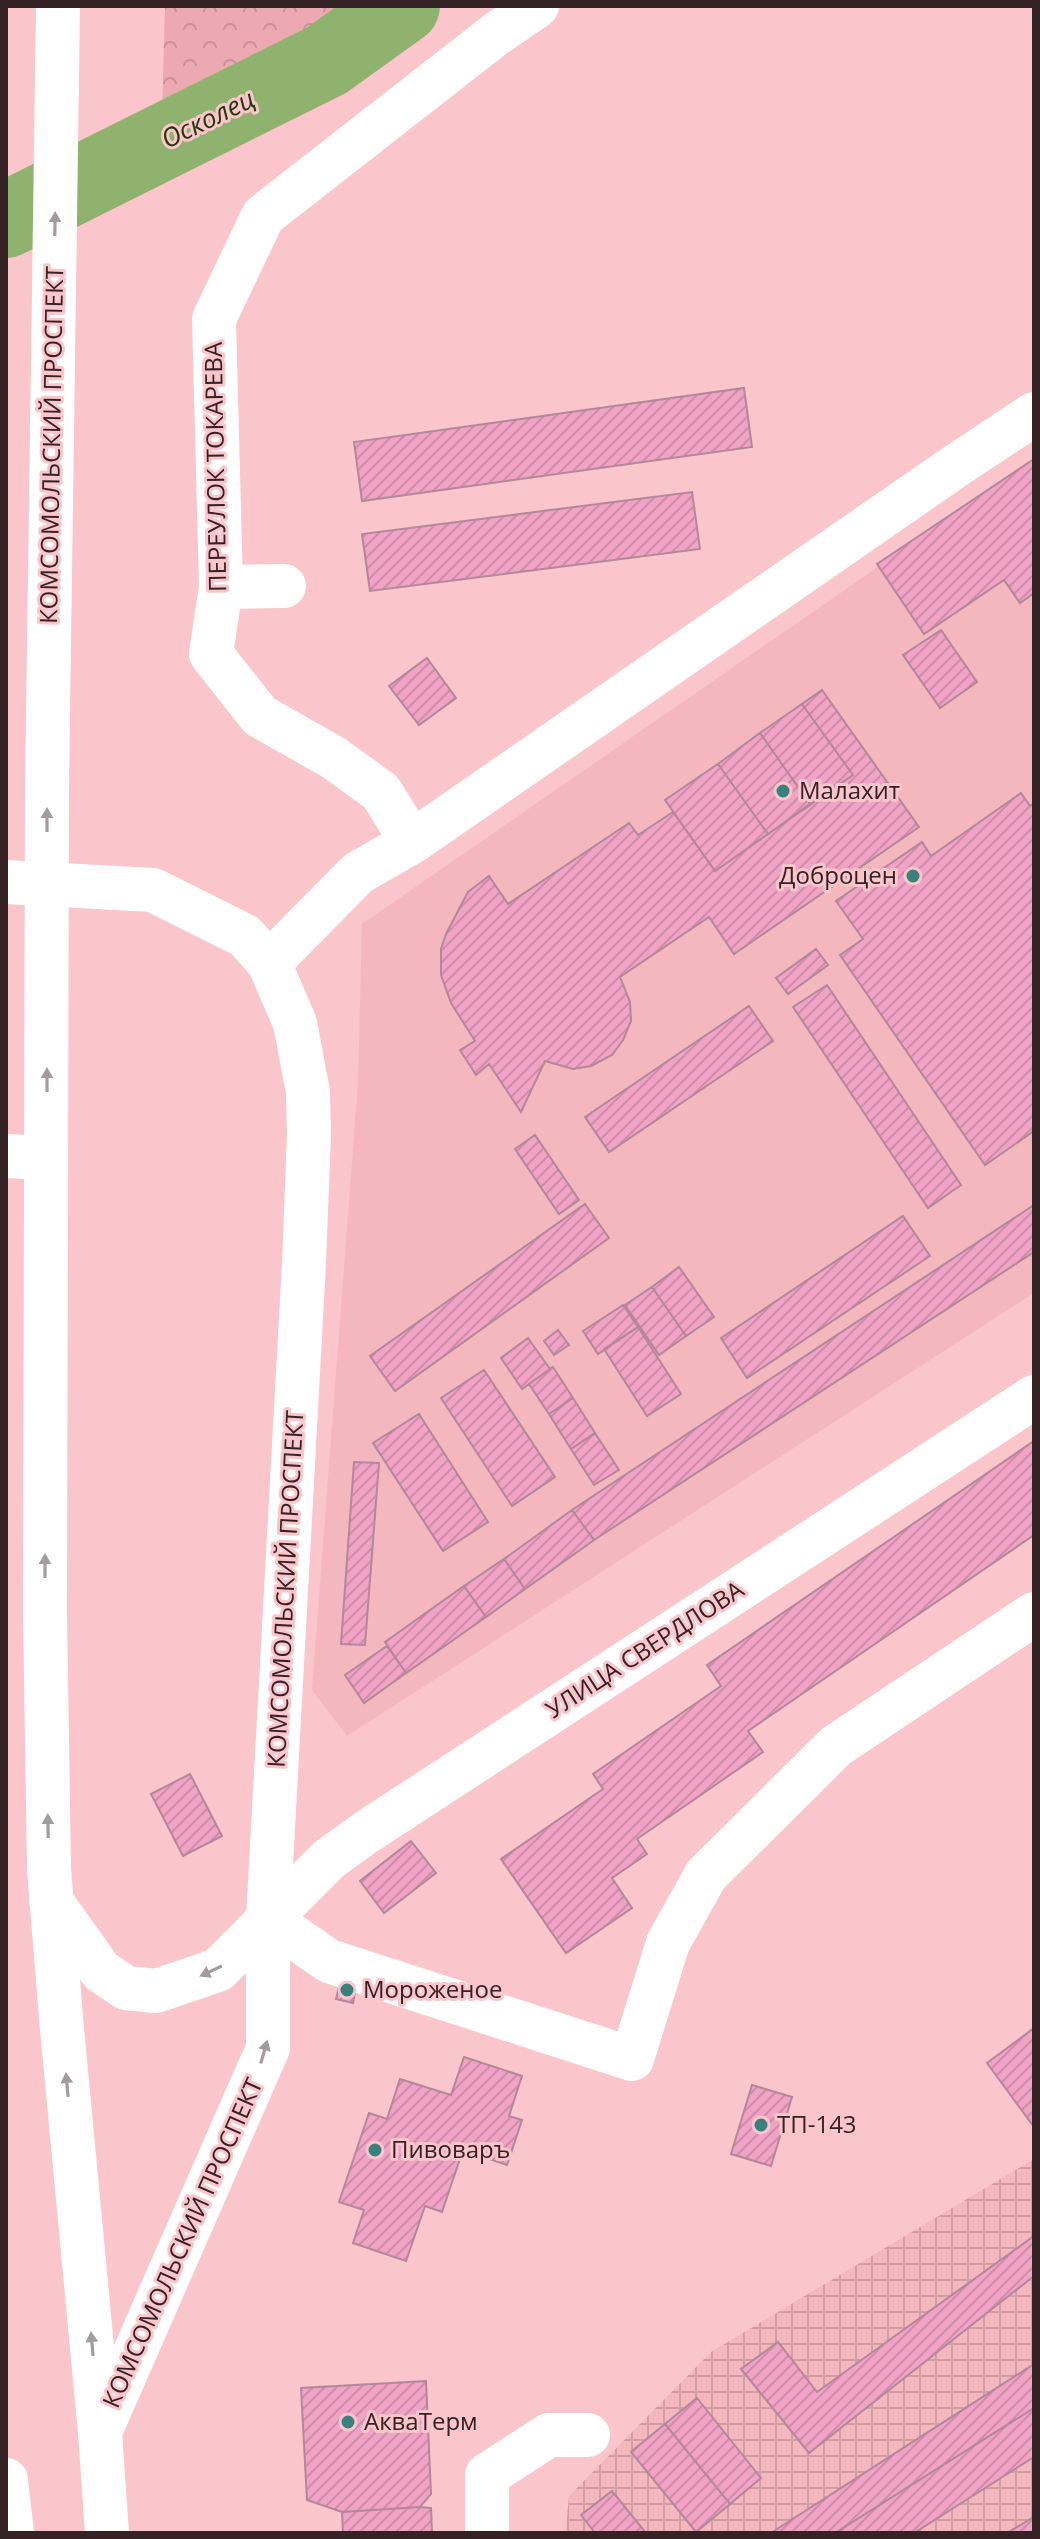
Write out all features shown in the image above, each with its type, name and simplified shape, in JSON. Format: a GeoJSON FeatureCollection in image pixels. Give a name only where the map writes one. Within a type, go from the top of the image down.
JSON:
{"type":"FeatureCollection","features":[{"type":"Feature","properties":{"kind":"street","name":"КОМСОМОЛЬСКИЙ ПРОСПЕКТ"},"geometry":{"type":"LineString","coordinates":[[58,6],[47,787],[26,1157],[45,1611],[51,1901],[107,2533]]}},
{"type":"Feature","properties":{"kind":"street","name":"ПЕРЕУЛОК ТОКАРЕВА"},"geometry":{"type":"LineString","coordinates":[[412,842],[381,792],[334,758],[260,716],[211,654],[221,587],[214,319],[263,216],[496,34],[537,6]]}},
{"type":"Feature","properties":{"kind":"street"},"geometry":{"type":"LineString","coordinates":[[269,963],[358,873],[412,842],[1034,414]]}},
{"type":"Feature","properties":{"kind":"street"},"geometry":{"type":"LineString","coordinates":[[221,587],[284,586]]}},
{"type":"Feature","properties":{"kind":"street","name":"КОМСОМОЛЬСКИЙ ПРОСПЕКТ"},"geometry":{"type":"LineString","coordinates":[[6,882],[153,890],[245,936],[269,963],[295,1023],[308,1092],[309,1134],[268,1919],[268,2048],[100,2432]]}},
{"type":"Feature","properties":{"kind":"street","name":"УЛИЦА СВЕРДЛОВА"},"geometry":{"type":"LineString","coordinates":[[51,1901],[101,1971],[126,1988],[156,1991],[218,1970],[329,1859],[368,1831],[1034,1397]]}},
{"type":"Feature","properties":{"kind":"street"},"geometry":{"type":"LineString","coordinates":[[268,1919],[329,1961],[632,2059],[668,1943],[706,1875],[836,1746],[1034,1614]]}},
{"type":"Feature","properties":{"kind":"street"},"geometry":{"type":"LineString","coordinates":[[487,2533],[487,2475],[549,2435],[588,2435]]}},
{"type":"Feature","properties":{"kind":"street"},"geometry":{"type":"LineString","coordinates":[[6,2480],[12,2533]]}},
{"type":"Feature","properties":{"kind":"shaded area"},"geometry":{"type":"Polygon","coordinates":[[[1034,459],[1034,1293],[347,1736],[312,1690],[358,1083],[362,924],[1034,459]]]}},
{"type":"Feature","properties":{"kind":"shaded area"},"geometry":{"type":"Polygon","coordinates":[[[1034,2159],[1034,2533],[569,2533],[566,2529],[569,2496],[711,2352],[1034,2159]]]}},
{"type":"Feature","properties":{"kind":"green space"},"geometry":{"type":"Polygon","coordinates":[[[165,6],[434,6],[321,95],[161,151],[165,6]]]}},
{"type":"Feature","properties":{"kind":"building"},"geometry":{"type":"Polygon","coordinates":[[[744,388],[752,447],[362,501],[354,442],[744,388]]]}},
{"type":"Feature","properties":{"kind":"building"},"geometry":{"type":"Polygon","coordinates":[[[1034,459],[1034,593],[1020,603],[1004,580],[924,634],[877,564],[1034,459]]]}},
{"type":"Feature","properties":{"kind":"building"},"geometry":{"type":"Polygon","coordinates":[[[692,492],[700,549],[370,591],[362,534],[692,492]]]}},
{"type":"Feature","properties":{"kind":"building"},"geometry":{"type":"Polygon","coordinates":[[[941,630],[977,682],[940,708],[903,655],[941,630]]]}},
{"type":"Feature","properties":{"kind":"building"},"geometry":{"type":"Polygon","coordinates":[[[427,658],[456,698],[419,725],[389,686],[427,658]]]}},
{"type":"Feature","properties":{"kind":"building"},"geometry":{"type":"Polygon","coordinates":[[[822,690],[919,827],[734,954],[709,917],[620,977],[630,1002],[631,1021],[612,1055],[591,1066],[573,1069],[545,1061],[521,1112],[489,1064],[476,1075],[460,1050],[475,1041],[451,1003],[441,975],[441,949],[468,892],[489,876],[508,904],[629,823],[638,835],[673,812],[715,871],[853,775],[802,704],[822,690]]]}},
{"type":"Feature","properties":{"kind":"building"},"geometry":{"type":"Polygon","coordinates":[[[802,704],[853,775],[810,804],[760,733],[802,704]]]}},
{"type":"Feature","properties":{"kind":"building"},"geometry":{"type":"Polygon","coordinates":[[[760,733],[810,804],[768,834],[718,764],[760,733]]]}},
{"type":"Feature","properties":{"kind":"building"},"geometry":{"type":"Polygon","coordinates":[[[718,764],[768,834],[715,871],[665,800],[718,764]]]}},
{"type":"Feature","properties":{"kind":"building"},"geometry":{"type":"Polygon","coordinates":[[[1021,793],[1030,806],[1034,803],[1034,1131],[985,1165],[840,955],[863,939],[836,901],[922,842],[931,856],[1021,793]]]}},
{"type":"Feature","properties":{"kind":"building"},"geometry":{"type":"Polygon","coordinates":[[[816,949],[828,965],[788,994],[776,978],[816,949]]]}},
{"type":"Feature","properties":{"kind":"building"},"geometry":{"type":"Polygon","coordinates":[[[827,985],[961,1185],[928,1208],[793,1007],[827,985]]]}},
{"type":"Feature","properties":{"kind":"building"},"geometry":{"type":"Polygon","coordinates":[[[749,1006],[773,1041],[609,1152],[585,1117],[749,1006]]]}},
{"type":"Feature","properties":{"kind":"building"},"geometry":{"type":"Polygon","coordinates":[[[535,1135],[579,1200],[559,1214],[515,1149],[535,1135]]]}},
{"type":"Feature","properties":{"kind":"building"},"geometry":{"type":"Polygon","coordinates":[[[585,1204],[609,1238],[395,1391],[370,1356],[585,1204]]]}},
{"type":"Feature","properties":{"kind":"building"},"geometry":{"type":"Polygon","coordinates":[[[1034,1205],[1034,1252],[594,1540],[572,1510],[1034,1205]]]}},
{"type":"Feature","properties":{"kind":"building"},"geometry":{"type":"Polygon","coordinates":[[[903,1216],[930,1256],[747,1378],[721,1338],[903,1216]]]}},
{"type":"Feature","properties":{"kind":"building"},"geometry":{"type":"Polygon","coordinates":[[[679,1267],[714,1317],[686,1336],[652,1287],[679,1267]]]}},
{"type":"Feature","properties":{"kind":"building"},"geometry":{"type":"Polygon","coordinates":[[[652,1287],[686,1336],[659,1355],[625,1305],[652,1287]]]}},
{"type":"Feature","properties":{"kind":"building"},"geometry":{"type":"Polygon","coordinates":[[[623,1305],[638,1327],[598,1354],[583,1331],[623,1305]]]}},
{"type":"Feature","properties":{"kind":"building"},"geometry":{"type":"Polygon","coordinates":[[[638,1327],[681,1394],[647,1416],[604,1349],[638,1327]]]}},
{"type":"Feature","properties":{"kind":"building"},"geometry":{"type":"Polygon","coordinates":[[[558,1330],[569,1345],[554,1355],[544,1341],[558,1330]]]}},
{"type":"Feature","properties":{"kind":"building"},"geometry":{"type":"Polygon","coordinates":[[[528,1338],[550,1369],[522,1389],[501,1358],[528,1338]]]}},
{"type":"Feature","properties":{"kind":"building"},"geometry":{"type":"Polygon","coordinates":[[[553,1367],[573,1398],[549,1414],[529,1384],[553,1367]]]}},
{"type":"Feature","properties":{"kind":"building"},"geometry":{"type":"Polygon","coordinates":[[[484,1370],[555,1477],[512,1506],[441,1398],[484,1370]]]}},
{"type":"Feature","properties":{"kind":"building"},"geometry":{"type":"Polygon","coordinates":[[[573,1398],[595,1433],[571,1449],[549,1414],[573,1398]]]}},
{"type":"Feature","properties":{"kind":"building"},"geometry":{"type":"Polygon","coordinates":[[[419,1414],[488,1522],[443,1551],[373,1443],[419,1414]]]}},
{"type":"Feature","properties":{"kind":"building"},"geometry":{"type":"Polygon","coordinates":[[[595,1433],[619,1470],[594,1485],[571,1449],[595,1433]]]}},
{"type":"Feature","properties":{"kind":"building"},"geometry":{"type":"Polygon","coordinates":[[[1034,1441],[1034,1535],[748,1731],[763,1752],[637,1839],[647,1854],[612,1878],[632,1908],[566,1953],[501,1859],[603,1789],[593,1774],[721,1686],[707,1665],[1034,1441]]]}},
{"type":"Feature","properties":{"kind":"building"},"geometry":{"type":"Polygon","coordinates":[[[354,1462],[379,1463],[365,1645],[341,1644],[354,1462]]]}},
{"type":"Feature","properties":{"kind":"building"},"geometry":{"type":"Polygon","coordinates":[[[572,1510],[594,1540],[525,1589],[504,1559],[572,1510]]]}},
{"type":"Feature","properties":{"kind":"building"},"geometry":{"type":"Polygon","coordinates":[[[504,1559],[525,1589],[486,1617],[464,1586],[504,1559]]]}},
{"type":"Feature","properties":{"kind":"building"},"geometry":{"type":"Polygon","coordinates":[[[464,1586],[486,1617],[406,1673],[385,1642],[464,1586]]]}},
{"type":"Feature","properties":{"kind":"building"},"geometry":{"type":"Polygon","coordinates":[[[387,1646],[406,1673],[364,1703],[345,1675],[387,1646]]]}},
{"type":"Feature","properties":{"kind":"building"},"geometry":{"type":"Polygon","coordinates":[[[190,1774],[222,1836],[183,1856],[151,1794],[190,1774]]]}},
{"type":"Feature","properties":{"kind":"building"},"geometry":{"type":"Polygon","coordinates":[[[411,1841],[436,1873],[384,1913],[360,1881],[411,1841]]]}},
{"type":"Feature","properties":{"kind":"building","name":"Мороженое"},"geometry":{"type":"Polygon","coordinates":[[[341,1979],[357,1982],[353,2003],[336,1999],[341,1979]]]}},
{"type":"Feature","properties":{"kind":"building"},"geometry":{"type":"Polygon","coordinates":[[[1034,2028],[1034,2127],[987,2063],[1034,2028]]]}},
{"type":"Feature","properties":{"kind":"building"},"geometry":{"type":"Polygon","coordinates":[[[464,2057],[522,2076],[509,2116],[522,2120],[507,2165],[463,2150],[442,2212],[425,2206],[406,2261],[353,2243],[364,2210],[339,2202],[369,2113],[387,2119],[400,2079],[451,2095],[464,2057]]]}},
{"type":"Feature","properties":{"kind":"building","name":"ТП-143"},"geometry":{"type":"Polygon","coordinates":[[[752,2085],[792,2097],[771,2166],[731,2154],[752,2085]]]}},
{"type":"Feature","properties":{"kind":"building"},"geometry":{"type":"Polygon","coordinates":[[[1034,2236],[1034,2276],[809,2453],[741,2369],[778,2342],[817,2392],[1034,2236]]]}},
{"type":"Feature","properties":{"kind":"building"},"geometry":{"type":"Polygon","coordinates":[[[1034,2364],[1034,2408],[835,2533],[771,2533],[1034,2364]]]}},
{"type":"Feature","properties":{"kind":"building"},"geometry":{"type":"Polygon","coordinates":[[[426,2381],[431,2494],[420,2507],[342,2512],[307,2500],[301,2388],[426,2381]]]}},
{"type":"Feature","properties":{"kind":"building"},"geometry":{"type":"Polygon","coordinates":[[[697,2398],[761,2478],[730,2504],[665,2424],[697,2398]]]}},
{"type":"Feature","properties":{"kind":"building"},"geometry":{"type":"Polygon","coordinates":[[[1034,2408],[1034,2457],[914,2533],[835,2533],[1034,2408]]]}},
{"type":"Feature","properties":{"kind":"building"},"geometry":{"type":"Polygon","coordinates":[[[665,2424],[730,2504],[696,2532],[631,2452],[665,2424]]]}},
{"type":"Feature","properties":{"kind":"building"},"geometry":{"type":"Polygon","coordinates":[[[612,2491],[646,2533],[595,2533],[581,2515],[612,2491]]]}},
{"type":"Feature","properties":{"kind":"building"},"geometry":{"type":"Polygon","coordinates":[[[431,2508],[432,2533],[343,2533],[342,2512],[431,2508]]]}},
{"type":"Feature","properties":{"kind":"building"},"geometry":{"type":"Polygon","coordinates":[[[1034,2517],[1034,2533],[1007,2533],[1034,2517]]]}},
{"type":"Feature","properties":{"kind":"waterway","name":"Осколец"},"geometry":{"type":"LineString","coordinates":[[6,220],[327,60],[402,6]]}},
{"type":"Feature","properties":{"kind":"place","name":"Малахит"},"geometry":{"type":"Point","coordinates":[783,791]}},
{"type":"Feature","properties":{"kind":"place","name":"Доброцен"},"geometry":{"type":"Point","coordinates":[913,876]}},
{"type":"Feature","properties":{"kind":"place","name":"Мороженое"},"geometry":{"type":"Point","coordinates":[347,1990]}},
{"type":"Feature","properties":{"kind":"place","name":"ТП-143"},"geometry":{"type":"Point","coordinates":[761,2125]}},
{"type":"Feature","properties":{"kind":"place","name":"Пивоваръ"},"geometry":{"type":"Point","coordinates":[375,2150]}},
{"type":"Feature","properties":{"kind":"place","name":"АкваТерм"},"geometry":{"type":"Point","coordinates":[348,2422]}}]}
